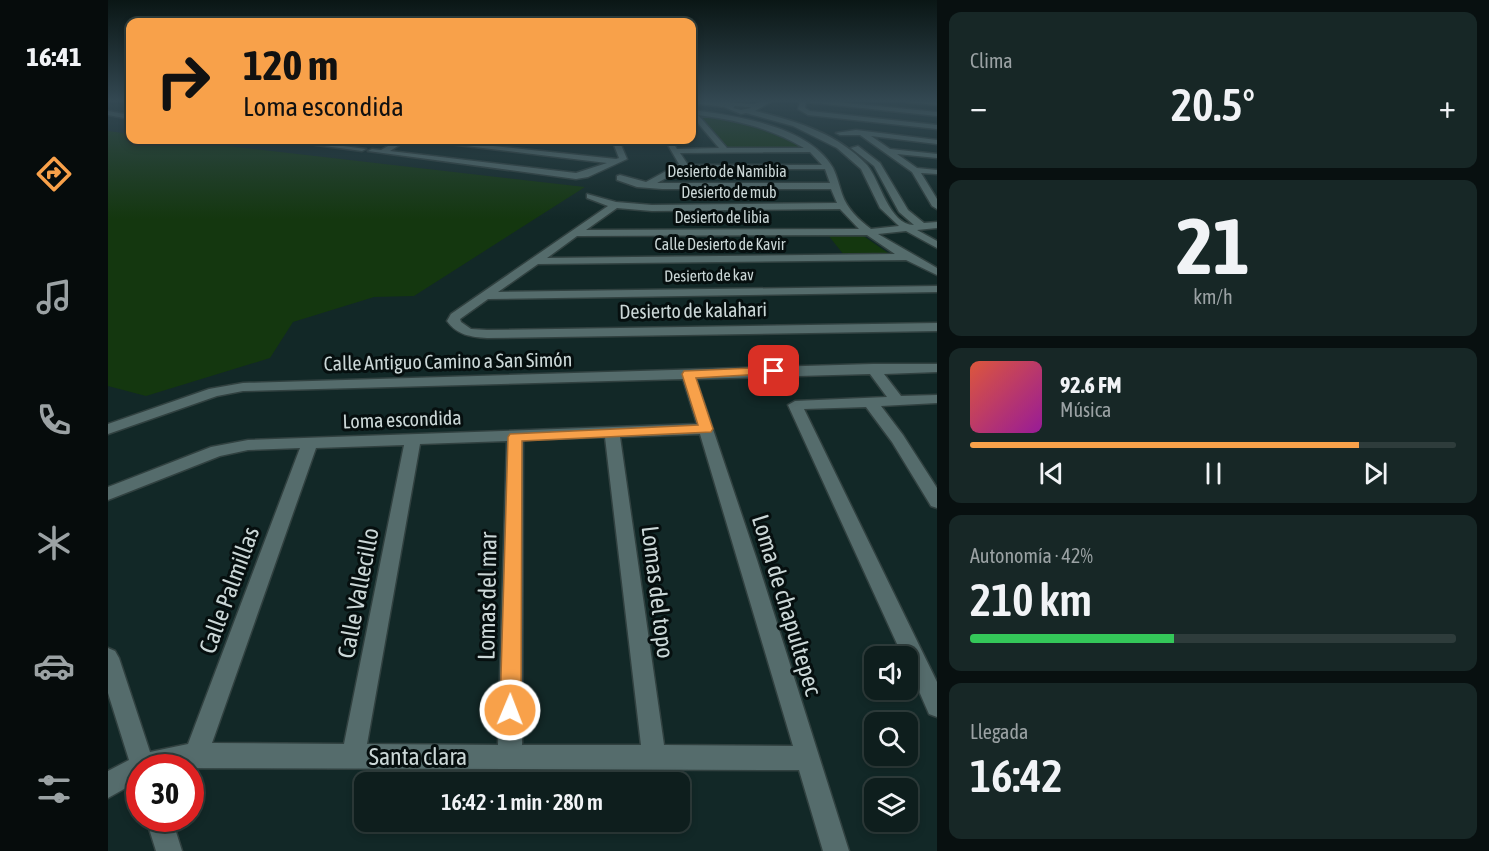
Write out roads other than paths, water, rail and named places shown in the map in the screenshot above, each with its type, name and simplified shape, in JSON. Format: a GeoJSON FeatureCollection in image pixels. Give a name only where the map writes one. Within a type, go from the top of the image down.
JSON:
{"type":"FeatureCollection","features":[{"type":"Feature","properties":{"kind":"street"},"geometry":{"type":"LineString","coordinates":[[715,140],[724,150]]}},
{"type":"Feature","properties":{"kind":"street"},"geometry":{"type":"LineString","coordinates":[[793,140],[812,150],[829,167],[843,206],[871,232],[908,258],[937,272]]}},
{"type":"Feature","properties":{"kind":"street"},"geometry":{"type":"LineString","coordinates":[[827,140],[858,160],[866,169],[888,211],[909,229]]}},
{"type":"Feature","properties":{"kind":"street"},"geometry":{"type":"LineString","coordinates":[[832,142],[837,140]]}},
{"type":"Feature","properties":{"kind":"street"},"geometry":{"type":"LineString","coordinates":[[845,140],[878,165],[904,212],[937,245]]}},
{"type":"Feature","properties":{"kind":"street"},"geometry":{"type":"LineString","coordinates":[[873,140],[915,170],[937,206]]}},
{"type":"Feature","properties":{"kind":"street"},"geometry":{"type":"LineString","coordinates":[[918,140],[937,142]]}},
{"type":"Feature","properties":{"kind":"street"},"geometry":{"type":"LineString","coordinates":[[324,144],[362,149]]}},
{"type":"Feature","properties":{"kind":"street"},"geometry":{"type":"LineString","coordinates":[[337,146],[341,144]]}},
{"type":"Feature","properties":{"kind":"street"},"geometry":{"type":"LineString","coordinates":[[383,152],[396,144]]}},
{"type":"Feature","properties":{"kind":"street"},"geometry":{"type":"LineString","coordinates":[[470,144],[569,152],[618,162]]}},
{"type":"Feature","properties":{"kind":"street"},"geometry":{"type":"LineString","coordinates":[[372,151],[576,176],[585,175],[618,162],[624,157],[618,144]]}},
{"type":"Feature","properties":{"kind":"street"},"geometry":{"type":"LineString","coordinates":[[671,144],[684,162],[683,167]]}},
{"type":"Feature","properties":{"kind":"street"},"geometry":{"type":"LineString","coordinates":[[675,151],[812,150]]}},
{"type":"Feature","properties":{"kind":"street"},"geometry":{"type":"LineString","coordinates":[[891,151],[937,156]]}},
{"type":"Feature","properties":{"kind":"street"},"geometry":{"type":"LineString","coordinates":[[647,185],[683,167],[829,167]]}},
{"type":"Feature","properties":{"kind":"street"},"geometry":{"type":"LineString","coordinates":[[915,170],[937,172]]}},
{"type":"Feature","properties":{"kind":"street","name":"Desierto de Namibia"},"geometry":{"type":"LineString","coordinates":[[620,178],[647,185],[835,186]]}},
{"type":"Feature","properties":{"kind":"street","name":"Desierto de mub"},"geometry":{"type":"LineString","coordinates":[[590,195],[615,205],[652,208],[843,206]]}},
{"type":"Feature","properties":{"kind":"street"},"geometry":{"type":"LineString","coordinates":[[482,296],[615,205]]}},
{"type":"Feature","properties":{"kind":"street","name":"Desierto de libia"},"geometry":{"type":"LineString","coordinates":[[572,233],[871,232],[909,229],[922,231]]}},
{"type":"Feature","properties":{"kind":"street"},"geometry":{"type":"LineString","coordinates":[[882,241],[922,231],[936,232]]}},
{"type":"Feature","properties":{"kind":"street","name":"Calle Desierto de Kavir"},"geometry":{"type":"LineString","coordinates":[[533,261],[908,258]]}},
{"type":"Feature","properties":{"kind":"street","name":"Desierto de kav"},"geometry":{"type":"LineString","coordinates":[[482,296],[937,289]]}},
{"type":"Feature","properties":{"kind":"street","name":"Desierto de kalahari"},"geometry":{"type":"LineString","coordinates":[[482,296],[455,316],[453,321],[455,325],[466,332],[487,334],[937,327]]}},
{"type":"Feature","properties":{"kind":"street"},"geometry":{"type":"LineString","coordinates":[[873,368],[897,401]]}},
{"type":"Feature","properties":{"kind":"street","name":"Calle Antiguo Camino a San Simón"},"geometry":{"type":"LineString","coordinates":[[108,429],[203,395],[243,387],[796,370],[937,368]]}},
{"type":"Feature","properties":{"kind":"street","name":"Loma de chapultepec"},"geometry":{"type":"LineString","coordinates":[[688,374],[836,851]]}},
{"type":"Feature","properties":{"kind":"street"},"geometry":{"type":"LineString","coordinates":[[937,399],[795,405],[937,706]]}},
{"type":"Feature","properties":{"kind":"street"},"geometry":{"type":"LineString","coordinates":[[870,402],[898,439],[937,502]]}},
{"type":"Feature","properties":{"kind":"street","name":"Loma escondida"},"geometry":{"type":"LineString","coordinates":[[108,494],[231,447],[310,442],[706,429]]}},
{"type":"Feature","properties":{"kind":"street","name":"Lomas del topo"},"geometry":{"type":"LineString","coordinates":[[612,433],[654,756]]}},
{"type":"Feature","properties":{"kind":"street","name":"Lomas del mar"},"geometry":{"type":"LineString","coordinates":[[510,756],[515,437]]}},
{"type":"Feature","properties":{"kind":"street","name":"Calle Vallecillo"},"geometry":{"type":"LineString","coordinates":[[353,757],[412,439]]}},
{"type":"Feature","properties":{"kind":"street","name":"Calle Palmillas"},"geometry":{"type":"LineString","coordinates":[[196,754],[310,442]]}},
{"type":"Feature","properties":{"kind":"street"},"geometry":{"type":"LineString","coordinates":[[108,657],[139,754]]}},
{"type":"Feature","properties":{"kind":"street","name":"Santa clara"},"geometry":{"type":"LineString","coordinates":[[204,755],[807,758]]}},
{"type":"Feature","properties":{"kind":"street","name":"Santa clara"},"geometry":{"type":"LineString","coordinates":[[108,786],[126,774]]}},
{"type":"Feature","properties":{"kind":"street"},"geometry":{"type":"LineString","coordinates":[[163,832],[170,851]]}}]}
